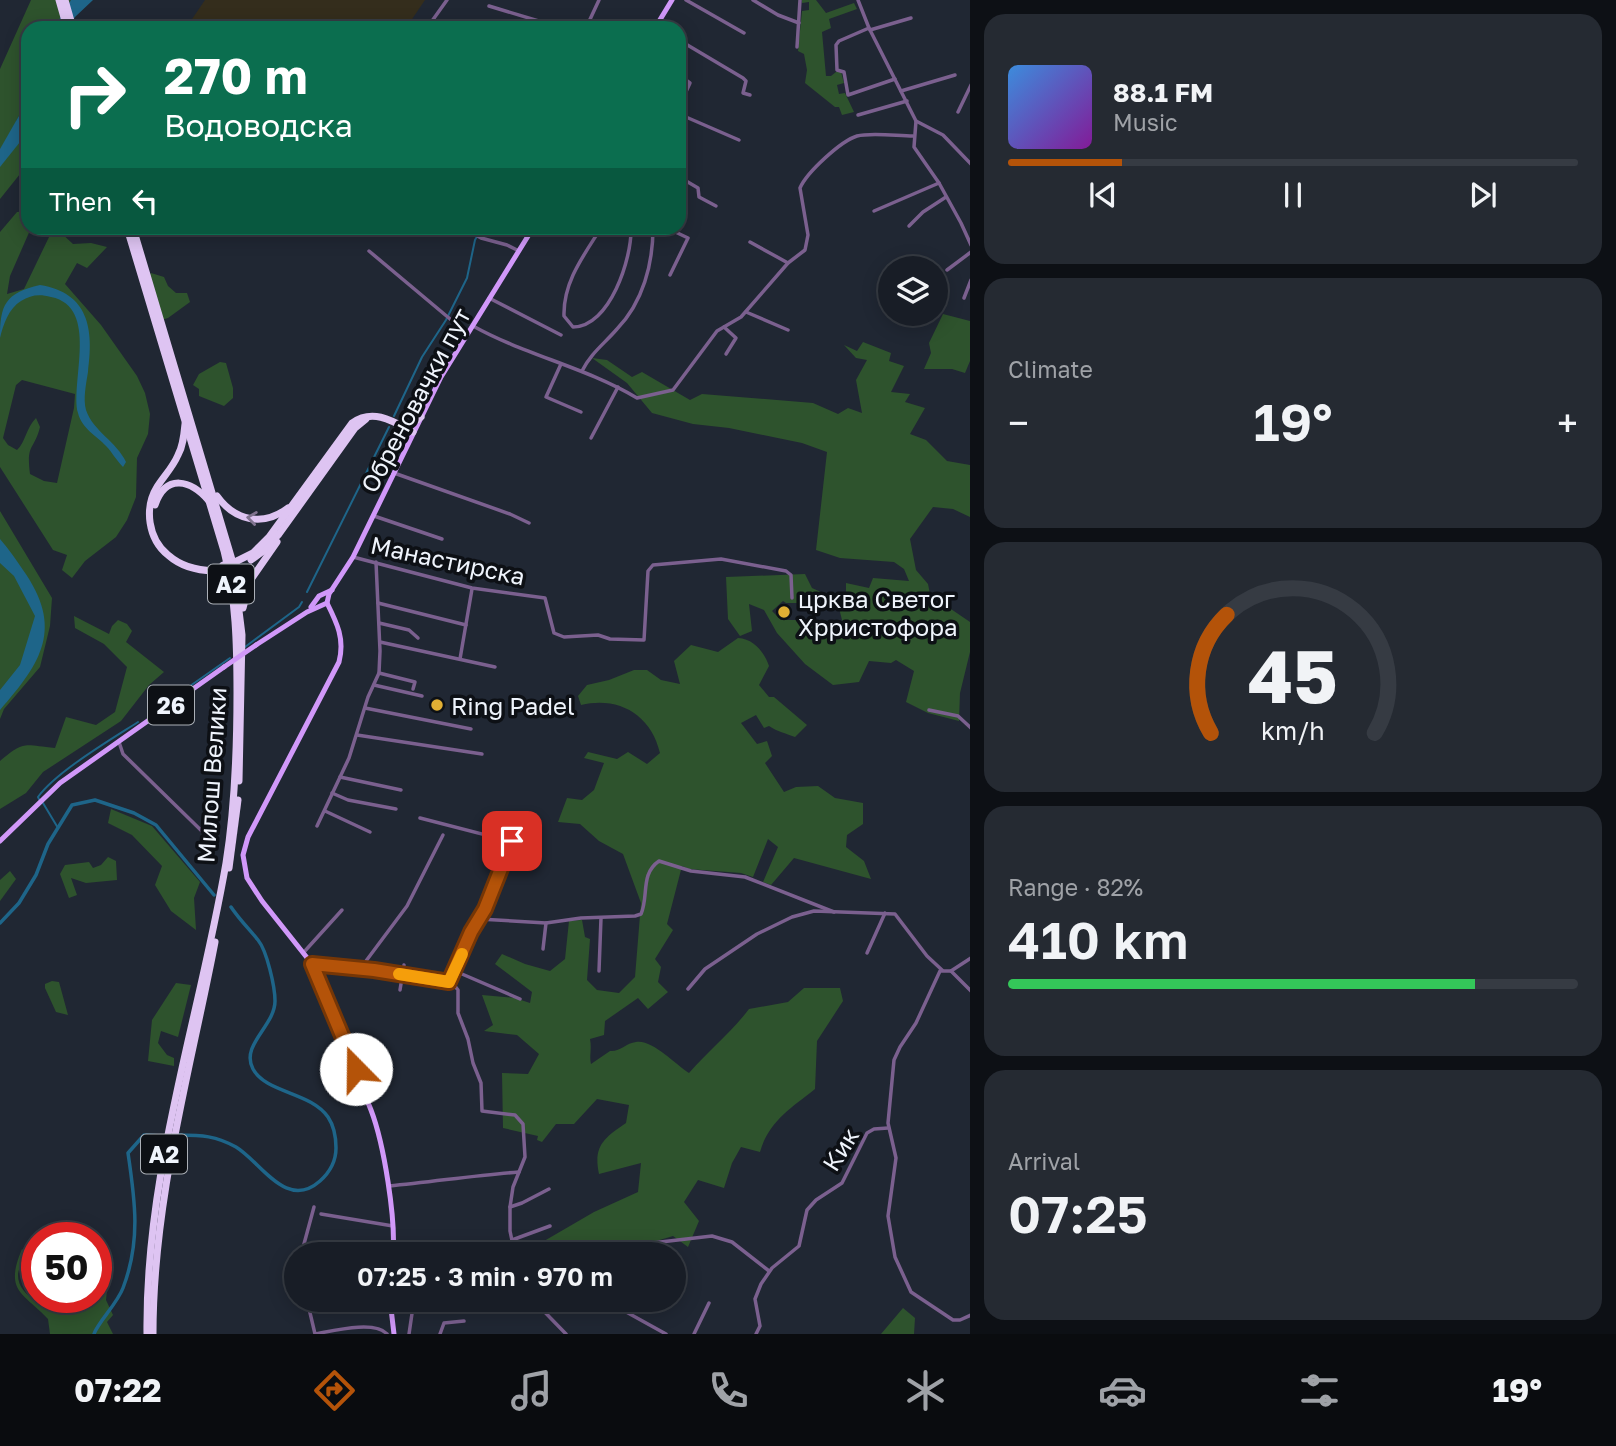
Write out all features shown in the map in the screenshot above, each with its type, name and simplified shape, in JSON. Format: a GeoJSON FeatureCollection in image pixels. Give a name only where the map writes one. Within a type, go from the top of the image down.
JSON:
{"type":"FeatureCollection","features":[{"type":"Feature","properties":{"kind":"highway"},"geometry":{"type":"LineString","coordinates":[[59,0],[65,21]]}},
{"type":"Feature","properties":{"kind":"highway"},"geometry":{"type":"LineString","coordinates":[[65,0],[71,21]]}},
{"type":"Feature","properties":{"kind":"highway","name":"Милош Велики"},"geometry":{"type":"LineString","coordinates":[[129,235],[212,505],[228,566],[237,637],[236,729],[226,863],[156,1199],[149,1269],[147,1334]]}},
{"type":"Feature","properties":{"kind":"highway","name":"Милош Велики"},"geometry":{"type":"LineString","coordinates":[[135,235],[213,490],[233,563],[241,615],[242,715],[234,838],[166,1174],[157,1242],[153,1334]]}},
{"type":"Feature","properties":{"kind":"highway"},"geometry":{"type":"LineString","coordinates":[[238,564],[264,543],[342,434],[355,420],[366,415],[375,415],[402,425],[412,434]]}},
{"type":"Feature","properties":{"kind":"highway"},"geometry":{"type":"LineString","coordinates":[[402,425],[410,424],[421,417]]}},
{"type":"Feature","properties":{"kind":"highway"},"geometry":{"type":"LineString","coordinates":[[186,420],[181,450],[151,500],[149,519],[151,530],[160,547],[178,563],[201,570],[238,564],[262,552],[294,515],[361,422],[377,418],[412,434]]}},
{"type":"Feature","properties":{"kind":"highway"},"geometry":{"type":"LineString","coordinates":[[212,505],[192,485],[174,484],[164,489],[157,498],[153,509],[154,522],[162,542],[177,557],[201,565],[223,568]]}},
{"type":"Feature","properties":{"kind":"highway"},"geometry":{"type":"LineString","coordinates":[[213,490],[228,509],[250,520],[265,520],[276,516],[296,500]]}},
{"type":"Feature","properties":{"kind":"highway"},"geometry":{"type":"LineString","coordinates":[[241,615],[250,581],[294,515]]}},
{"type":"Feature","properties":{"kind":"main road"},"geometry":{"type":"LineString","coordinates":[[660,21],[672,0]]}},
{"type":"Feature","properties":{"kind":"main road","name":"Обреновачки пут"},"geometry":{"type":"LineString","coordinates":[[0,841],[68,777],[322,602],[354,558],[421,417],[472,326],[529,235]]}},
{"type":"Feature","properties":{"kind":"main road"},"geometry":{"type":"LineString","coordinates":[[322,602],[334,616],[341,638],[339,662],[256,821],[244,848],[245,872],[262,901],[312,964],[373,1115],[379,1134],[393,1242]]}},
{"type":"Feature","properties":{"kind":"main road"},"geometry":{"type":"LineString","coordinates":[[391,1312],[394,1334]]}},
{"type":"Feature","properties":{"kind":"street"},"geometry":{"type":"LineString","coordinates":[[432,21],[447,0]]}},
{"type":"Feature","properties":{"kind":"street"},"geometry":{"type":"LineString","coordinates":[[589,21],[599,0]]}},
{"type":"Feature","properties":{"kind":"street"},"geometry":{"type":"LineString","coordinates":[[686,0],[744,33]]}},
{"type":"Feature","properties":{"kind":"street"},"geometry":{"type":"LineString","coordinates":[[753,0],[778,15],[799,23]]}},
{"type":"Feature","properties":{"kind":"street"},"geometry":{"type":"LineString","coordinates":[[797,47],[800,0]]}},
{"type":"Feature","properties":{"kind":"street"},"geometry":{"type":"LineString","coordinates":[[858,0],[869,29],[916,121],[913,136],[915,149],[939,183],[970,245]]}},
{"type":"Feature","properties":{"kind":"street"},"geometry":{"type":"LineString","coordinates":[[489,6],[539,21]]}},
{"type":"Feature","properties":{"kind":"street"},"geometry":{"type":"LineString","coordinates":[[895,79],[848,95],[844,72],[837,70],[836,45],[839,41],[869,29],[911,18]]}},
{"type":"Feature","properties":{"kind":"street"},"geometry":{"type":"LineString","coordinates":[[686,44],[743,78],[746,81],[742,90],[750,95]]}},
{"type":"Feature","properties":{"kind":"street"},"geometry":{"type":"LineString","coordinates":[[901,90],[955,75]]}},
{"type":"Feature","properties":{"kind":"street"},"geometry":{"type":"LineString","coordinates":[[958,112],[970,85]]}},
{"type":"Feature","properties":{"kind":"street"},"geometry":{"type":"LineString","coordinates":[[858,115],[907,101]]}},
{"type":"Feature","properties":{"kind":"street"},"geometry":{"type":"LineString","coordinates":[[686,117],[739,140]]}},
{"type":"Feature","properties":{"kind":"street"},"geometry":{"type":"LineString","coordinates":[[916,121],[943,135],[970,164]]}},
{"type":"Feature","properties":{"kind":"street"},"geometry":{"type":"LineString","coordinates":[[472,326],[618,387],[637,398],[673,390],[717,331],[746,312],[788,263],[805,250],[808,243],[800,188],[811,170],[850,139],[860,135],[913,136]]}},
{"type":"Feature","properties":{"kind":"street"},"geometry":{"type":"LineString","coordinates":[[686,181],[698,188],[698,197],[716,206]]}},
{"type":"Feature","properties":{"kind":"street"},"geometry":{"type":"LineString","coordinates":[[874,211],[939,183]]}},
{"type":"Feature","properties":{"kind":"street"},"geometry":{"type":"LineString","coordinates":[[909,226],[923,212],[946,197]]}},
{"type":"Feature","properties":{"kind":"street"},"geometry":{"type":"LineString","coordinates":[[475,235],[519,251]]}},
{"type":"Feature","properties":{"kind":"street"},"geometry":{"type":"LineString","coordinates":[[597,235],[580,261],[565,295],[564,316],[573,327],[585,326],[594,319],[619,285],[629,255],[630,235]]}},
{"type":"Feature","properties":{"kind":"street"},"geometry":{"type":"LineString","coordinates":[[582,372],[594,351],[624,321],[641,293],[649,270],[652,235]]}},
{"type":"Feature","properties":{"kind":"street"},"geometry":{"type":"LineString","coordinates":[[670,275],[688,238],[682,235]]}},
{"type":"Feature","properties":{"kind":"street"},"geometry":{"type":"LineString","coordinates":[[750,242],[788,263]]}},
{"type":"Feature","properties":{"kind":"street"},"geometry":{"type":"LineString","coordinates":[[369,251],[468,334]]}},
{"type":"Feature","properties":{"kind":"street"},"geometry":{"type":"LineString","coordinates":[[948,269],[970,252]]}},
{"type":"Feature","properties":{"kind":"street"},"geometry":{"type":"LineString","coordinates":[[964,298],[970,279]]}},
{"type":"Feature","properties":{"kind":"street"},"geometry":{"type":"LineString","coordinates":[[489,298],[561,335]]}},
{"type":"Feature","properties":{"kind":"street"},"geometry":{"type":"LineString","coordinates":[[746,312],[788,330]]}},
{"type":"Feature","properties":{"kind":"street"},"geometry":{"type":"LineString","coordinates":[[723,327],[736,338],[726,354]]}},
{"type":"Feature","properties":{"kind":"street"},"geometry":{"type":"LineString","coordinates":[[561,364],[546,397],[581,412]]}},
{"type":"Feature","properties":{"kind":"street"},"geometry":{"type":"LineString","coordinates":[[591,438],[618,387]]}},
{"type":"Feature","properties":{"kind":"street"},"geometry":{"type":"LineString","coordinates":[[394,473],[529,523]]}},
{"type":"Feature","properties":{"kind":"street"},"geometry":{"type":"LineString","coordinates":[[374,516],[442,539]]}},
{"type":"Feature","properties":{"kind":"street","name":"Манастирска"},"geometry":{"type":"LineString","coordinates":[[354,558],[472,588],[545,598],[554,633],[564,637],[598,635],[610,639],[644,639],[648,571],[651,566],[721,559],[786,571],[791,575],[792,598]]}},
{"type":"Feature","properties":{"kind":"street"},"geometry":{"type":"LineString","coordinates":[[317,826],[357,736],[379,673],[376,562]]}},
{"type":"Feature","properties":{"kind":"street"},"geometry":{"type":"LineString","coordinates":[[460,659],[472,588]]}},
{"type":"Feature","properties":{"kind":"street"},"geometry":{"type":"LineString","coordinates":[[378,603],[466,625]]}},
{"type":"Feature","properties":{"kind":"street"},"geometry":{"type":"LineString","coordinates":[[379,623],[409,631],[418,638]]}},
{"type":"Feature","properties":{"kind":"street"},"geometry":{"type":"LineString","coordinates":[[380,642],[495,667]]}},
{"type":"Feature","properties":{"kind":"street"},"geometry":{"type":"LineString","coordinates":[[379,673],[415,682],[413,689]]}},
{"type":"Feature","properties":{"kind":"street"},"geometry":{"type":"LineString","coordinates":[[372,688],[422,695]]}},
{"type":"Feature","properties":{"kind":"street"},"geometry":{"type":"LineString","coordinates":[[365,708],[471,729]]}},
{"type":"Feature","properties":{"kind":"street"},"geometry":{"type":"LineString","coordinates":[[929,710],[958,716],[970,728]]}},
{"type":"Feature","properties":{"kind":"street"},"geometry":{"type":"LineString","coordinates":[[357,736],[482,754]]}},
{"type":"Feature","properties":{"kind":"street"},"geometry":{"type":"LineString","coordinates":[[119,743],[123,754]]}},
{"type":"Feature","properties":{"kind":"street"},"geometry":{"type":"LineString","coordinates":[[107,750],[123,754],[212,841]]}},
{"type":"Feature","properties":{"kind":"street"},"geometry":{"type":"LineString","coordinates":[[340,776],[401,790]]}},
{"type":"Feature","properties":{"kind":"street"},"geometry":{"type":"LineString","coordinates":[[332,793],[348,800],[396,809]]}},
{"type":"Feature","properties":{"kind":"street"},"geometry":{"type":"LineString","coordinates":[[324,810],[370,832]]}},
{"type":"Feature","properties":{"kind":"street"},"geometry":{"type":"LineString","coordinates":[[421,818],[513,842],[450,981]]}},
{"type":"Feature","properties":{"kind":"street"},"geometry":{"type":"LineString","coordinates":[[360,969],[410,901],[443,835]]}},
{"type":"Feature","properties":{"kind":"street"},"geometry":{"type":"LineString","coordinates":[[480,919],[546,923],[641,914],[647,877],[651,868],[659,861],[691,871],[736,875],[834,912]]}},
{"type":"Feature","properties":{"kind":"street"},"geometry":{"type":"LineString","coordinates":[[304,952],[342,910]]}},
{"type":"Feature","properties":{"kind":"street"},"geometry":{"type":"LineString","coordinates":[[688,989],[705,969],[782,920],[809,911],[895,914],[942,971],[951,971],[970,958]]}},
{"type":"Feature","properties":{"kind":"street"},"geometry":{"type":"LineString","coordinates":[[867,953],[885,913]]}},
{"type":"Feature","properties":{"kind":"street"},"geometry":{"type":"LineString","coordinates":[[599,971],[601,918]]}},
{"type":"Feature","properties":{"kind":"street"},"geometry":{"type":"LineString","coordinates":[[543,949],[546,923]]}},
{"type":"Feature","properties":{"kind":"street"},"geometry":{"type":"LineString","coordinates":[[312,964],[450,981],[458,990],[458,1013],[481,1083],[482,1111],[515,1115],[522,1120],[524,1157],[513,1187],[510,1207],[512,1240],[550,1226]]}},
{"type":"Feature","properties":{"kind":"street"},"geometry":{"type":"LineString","coordinates":[[400,990],[404,965]]}},
{"type":"Feature","properties":{"kind":"street"},"geometry":{"type":"LineString","coordinates":[[455,971],[520,999]]}},
{"type":"Feature","properties":{"kind":"street"},"geometry":{"type":"LineString","coordinates":[[942,971],[894,1060],[888,1128],[896,1154],[888,1210],[889,1230],[895,1257],[913,1295],[953,1320],[970,1315]]}},
{"type":"Feature","properties":{"kind":"street"},"geometry":{"type":"LineString","coordinates":[[951,971],[970,991]]}},
{"type":"Feature","properties":{"kind":"street","name":"Кик"},"geometry":{"type":"LineString","coordinates":[[756,1334],[760,1326],[755,1296],[769,1271],[799,1246],[807,1210],[816,1200],[842,1182],[867,1133],[873,1129],[888,1128]]}},
{"type":"Feature","properties":{"kind":"street"},"geometry":{"type":"LineString","coordinates":[[387,1187],[482,1174],[519,1172]]}},
{"type":"Feature","properties":{"kind":"street"},"geometry":{"type":"LineString","coordinates":[[510,1207],[549,1189]]}},
{"type":"Feature","properties":{"kind":"street"},"geometry":{"type":"LineString","coordinates":[[305,1242],[314,1207]]}},
{"type":"Feature","properties":{"kind":"street"},"geometry":{"type":"LineString","coordinates":[[321,1214],[393,1226]]}},
{"type":"Feature","properties":{"kind":"street"},"geometry":{"type":"LineString","coordinates":[[658,1242],[712,1236],[732,1242],[769,1271]]}},
{"type":"Feature","properties":{"kind":"street"},"geometry":{"type":"LineString","coordinates":[[694,1334],[709,1303]]}},
{"type":"Feature","properties":{"kind":"street"},"geometry":{"type":"LineString","coordinates":[[310,1312],[315,1334],[372,1327],[382,1329],[387,1334]]}},
{"type":"Feature","properties":{"kind":"street"},"geometry":{"type":"LineString","coordinates":[[409,1334],[412,1312]]}},
{"type":"Feature","properties":{"kind":"street"},"geometry":{"type":"LineString","coordinates":[[545,1312],[566,1334]]}},
{"type":"Feature","properties":{"kind":"street"},"geometry":{"type":"LineString","coordinates":[[626,1312],[666,1334]]}},
{"type":"Feature","properties":{"kind":"street"},"geometry":{"type":"LineString","coordinates":[[440,1334],[444,1323],[464,1321]]}},
{"type":"Feature","properties":{"kind":"shaded area"},"geometry":{"type":"Polygon","coordinates":[[[205,0],[425,0],[411,21],[191,21],[205,0]]]}},
{"type":"Feature","properties":{"kind":"green space"},"geometry":{"type":"Polygon","coordinates":[[[31,0],[71,0],[58,21],[22,21],[31,0]]]}},
{"type":"Feature","properties":{"kind":"green space"},"geometry":{"type":"Polygon","coordinates":[[[802,0],[816,0],[826,13],[854,3],[857,9],[829,19],[831,28],[822,32],[826,76],[841,72],[844,83],[837,85],[839,94],[845,93],[854,112],[842,115],[839,107],[835,107],[805,83],[807,70],[804,54],[798,51],[802,11],[809,10],[809,2],[802,3],[802,0]]]}},
{"type":"Feature","properties":{"kind":"green space"},"geometry":{"type":"Polygon","coordinates":[[[21,22],[21,112],[16,121],[21,139],[21,173],[0,199],[0,69],[21,22]]]}},
{"type":"Feature","properties":{"kind":"green space"},"geometry":{"type":"Polygon","coordinates":[[[17,212],[21,212],[21,235],[28,235],[10,276],[7,294],[24,289],[50,235],[63,235],[73,244],[91,243],[107,247],[87,268],[77,263],[65,284],[101,325],[137,376],[150,414],[148,434],[137,458],[136,497],[127,520],[116,537],[85,561],[72,578],[62,570],[67,555],[53,550],[0,467],[0,232],[17,212]],[[22,380],[16,385],[3,438],[17,450],[36,418],[40,427],[30,452],[30,474],[44,481],[57,483],[75,394],[22,380]]]}},
{"type":"Feature","properties":{"kind":"green space"},"geometry":{"type":"Polygon","coordinates":[[[151,273],[164,277],[168,286],[176,293],[187,293],[190,302],[168,318],[155,322],[146,280],[151,273]]]}},
{"type":"Feature","properties":{"kind":"green space"},"geometry":{"type":"Polygon","coordinates":[[[948,315],[970,321],[970,361],[965,373],[952,369],[924,369],[931,353],[929,343],[937,326],[948,326],[948,315]]]}},
{"type":"Feature","properties":{"kind":"green space"},"geometry":{"type":"Polygon","coordinates":[[[863,342],[891,353],[889,361],[904,366],[891,392],[910,394],[905,402],[925,408],[910,434],[926,440],[947,461],[970,465],[970,517],[953,509],[933,507],[910,539],[916,570],[928,584],[932,604],[948,607],[970,622],[970,652],[960,693],[959,721],[928,713],[906,702],[914,671],[896,660],[891,663],[869,661],[859,682],[833,685],[805,664],[777,633],[764,610],[749,604],[752,631],[740,636],[728,619],[726,577],[805,574],[812,588],[823,593],[821,601],[783,601],[772,611],[781,620],[825,620],[825,636],[846,636],[836,596],[846,595],[846,583],[869,588],[873,578],[909,581],[904,569],[894,562],[840,558],[816,550],[827,452],[802,443],[729,428],[693,424],[652,413],[627,383],[592,358],[607,360],[632,377],[642,372],[690,400],[702,394],[813,403],[838,414],[848,408],[862,413],[856,380],[867,360],[856,358],[844,345],[857,351],[863,342]]]}},
{"type":"Feature","properties":{"kind":"green space"},"geometry":{"type":"Polygon","coordinates":[[[220,362],[226,363],[233,388],[233,398],[224,406],[199,396],[199,389],[193,385],[199,374],[220,362]]]}},
{"type":"Feature","properties":{"kind":"green space"},"geometry":{"type":"Polygon","coordinates":[[[0,511],[52,598],[50,626],[40,667],[4,709],[0,719],[0,511]]]}},
{"type":"Feature","properties":{"kind":"green space"},"geometry":{"type":"Polygon","coordinates":[[[74,616],[109,634],[118,620],[127,624],[132,631],[126,642],[164,672],[149,685],[121,721],[43,772],[26,793],[0,809],[0,761],[20,747],[30,745],[55,748],[66,717],[96,725],[115,712],[127,667],[104,644],[75,628],[74,616]]]}},
{"type":"Feature","properties":{"kind":"green space"},"geometry":{"type":"Polygon","coordinates":[[[738,638],[754,644],[761,651],[769,666],[759,685],[769,697],[774,697],[807,725],[795,737],[769,726],[764,728],[756,715],[741,723],[757,744],[767,741],[772,756],[765,763],[784,792],[796,787],[818,786],[835,798],[863,803],[863,824],[847,835],[846,847],[864,861],[871,879],[794,858],[771,885],[763,882],[778,847],[768,839],[753,877],[741,873],[689,869],[682,866],[667,924],[673,930],[655,959],[661,967],[658,982],[668,992],[648,1009],[638,998],[605,1021],[604,1035],[590,1039],[591,1064],[610,1051],[642,1042],[656,1048],[689,1073],[749,1009],[788,1002],[804,988],[840,988],[843,1001],[817,1041],[815,1089],[775,1124],[760,1152],[741,1147],[732,1163],[724,1188],[698,1180],[684,1202],[699,1221],[688,1247],[686,1242],[673,1236],[653,1242],[542,1242],[594,1212],[638,1192],[641,1163],[599,1174],[599,1150],[606,1138],[626,1123],[629,1105],[597,1099],[574,1124],[556,1124],[542,1142],[537,1140],[538,1136],[503,1128],[502,1073],[528,1074],[539,1054],[517,1035],[484,1031],[493,1025],[482,995],[515,998],[530,1003],[532,992],[495,964],[502,954],[550,971],[565,959],[569,921],[582,920],[585,937],[590,939],[587,980],[597,990],[619,993],[635,977],[641,903],[623,854],[599,841],[580,824],[558,822],[567,798],[582,800],[594,790],[604,763],[584,758],[588,752],[617,759],[628,752],[647,764],[660,753],[649,728],[631,711],[608,703],[581,705],[578,696],[587,685],[634,670],[647,670],[661,680],[680,684],[674,661],[691,645],[718,652],[738,638]]]}},
{"type":"Feature","properties":{"kind":"green space"},"geometry":{"type":"Polygon","coordinates":[[[111,809],[152,826],[200,882],[194,898],[196,930],[171,911],[155,885],[162,866],[132,835],[108,823],[111,809]]]}},
{"type":"Feature","properties":{"kind":"green space"},"geometry":{"type":"Polygon","coordinates":[[[108,857],[116,861],[117,880],[86,883],[71,878],[77,895],[69,898],[60,874],[65,865],[89,862],[93,868],[101,865],[108,857]]]}},
{"type":"Feature","properties":{"kind":"green space"},"geometry":{"type":"Polygon","coordinates":[[[10,871],[16,879],[0,901],[0,880],[10,871]]]}},
{"type":"Feature","properties":{"kind":"green space"},"geometry":{"type":"Polygon","coordinates":[[[59,982],[68,1015],[56,1012],[45,988],[45,984],[59,982]]]}},
{"type":"Feature","properties":{"kind":"green space"},"geometry":{"type":"Polygon","coordinates":[[[176,983],[191,985],[178,1037],[161,1031],[158,1043],[167,1055],[174,1058],[174,1066],[148,1061],[152,1020],[176,983]]]}},
{"type":"Feature","properties":{"kind":"green space"},"geometry":{"type":"Polygon","coordinates":[[[21,1252],[18,1274],[21,1292],[16,1283],[17,1263],[21,1252]]]}},
{"type":"Feature","properties":{"kind":"green space"},"geometry":{"type":"Polygon","coordinates":[[[903,1308],[915,1318],[914,1334],[881,1334],[903,1308]]]}},
{"type":"Feature","properties":{"kind":"green space"},"geometry":{"type":"Polygon","coordinates":[[[42,1313],[112,1313],[113,1315],[107,1322],[113,1334],[50,1334],[48,1319],[42,1313]]]}},
{"type":"Feature","properties":{"kind":"water"},"geometry":{"type":"Polygon","coordinates":[[[71,0],[93,0],[73,21],[58,21],[71,0]]]}},
{"type":"Feature","properties":{"kind":"water"},"geometry":{"type":"Polygon","coordinates":[[[21,112],[21,141],[0,167],[0,149],[21,112]]]}},
{"type":"Feature","properties":{"kind":"water"},"geometry":{"type":"Polygon","coordinates":[[[40,285],[69,296],[85,315],[90,341],[86,410],[94,424],[122,455],[126,462],[123,467],[80,419],[77,400],[79,330],[75,315],[66,304],[43,296],[25,299],[10,312],[0,338],[1,317],[7,302],[19,292],[40,285]]]}},
{"type":"Feature","properties":{"kind":"water"},"geometry":{"type":"Polygon","coordinates":[[[0,539],[36,591],[43,610],[45,627],[37,660],[0,710],[0,690],[20,665],[35,616],[14,576],[0,563],[0,539]]]}},
{"type":"Feature","properties":{"kind":"waterway"},"geometry":{"type":"LineString","coordinates":[[394,416],[422,357],[446,320],[467,278],[478,235]]}},
{"type":"Feature","properties":{"kind":"waterway"},"geometry":{"type":"LineString","coordinates":[[307,592],[389,427]]}},
{"type":"Feature","properties":{"kind":"waterway"},"geometry":{"type":"LineString","coordinates":[[245,647],[302,602]]}},
{"type":"Feature","properties":{"kind":"waterway"},"geometry":{"type":"LineString","coordinates":[[150,714],[230,658]]}},
{"type":"Feature","properties":{"kind":"waterway"},"geometry":{"type":"LineString","coordinates":[[39,799],[46,787],[57,777],[138,722]]}},
{"type":"Feature","properties":{"kind":"waterway"},"geometry":{"type":"LineString","coordinates":[[0,923],[19,903],[36,875],[48,844],[72,805],[95,800],[134,813],[156,825],[214,895]]}},
{"type":"Feature","properties":{"kind":"waterway"},"geometry":{"type":"LineString","coordinates":[[43,803],[58,828]]}},
{"type":"Feature","properties":{"kind":"waterway"},"geometry":{"type":"LineString","coordinates":[[179,1135],[209,1137],[229,1143],[275,1181],[296,1190],[308,1189],[320,1181],[335,1157],[336,1144],[328,1117],[311,1102],[268,1083],[253,1069],[251,1052],[274,1010],[274,987],[261,945],[231,907]]}},
{"type":"Feature","properties":{"kind":"waterway"},"geometry":{"type":"LineString","coordinates":[[94,1334],[120,1294],[129,1271],[135,1220],[128,1153],[144,1135],[162,1136]]}},
{"type":"Feature","properties":{"kind":"slow traffic"},"geometry":{"type":"LineString","coordinates":[[399,974],[449,982],[462,954]]}},
{"type":"Feature","properties":{"kind":"place","name":"црква Светог Хрристофора"},"geometry":{"type":"Point","coordinates":[784,612]}},
{"type":"Feature","properties":{"kind":"place","name":"Ring Padel"},"geometry":{"type":"Point","coordinates":[437,705]}},
{"type":"Feature","properties":{"kind":"route"},"geometry":{"type":"LineString","coordinates":[[356,1069],[312,964],[339,969],[374,970],[449,982],[471,932],[486,906],[506,856],[514,844],[512,841]]}}]}
